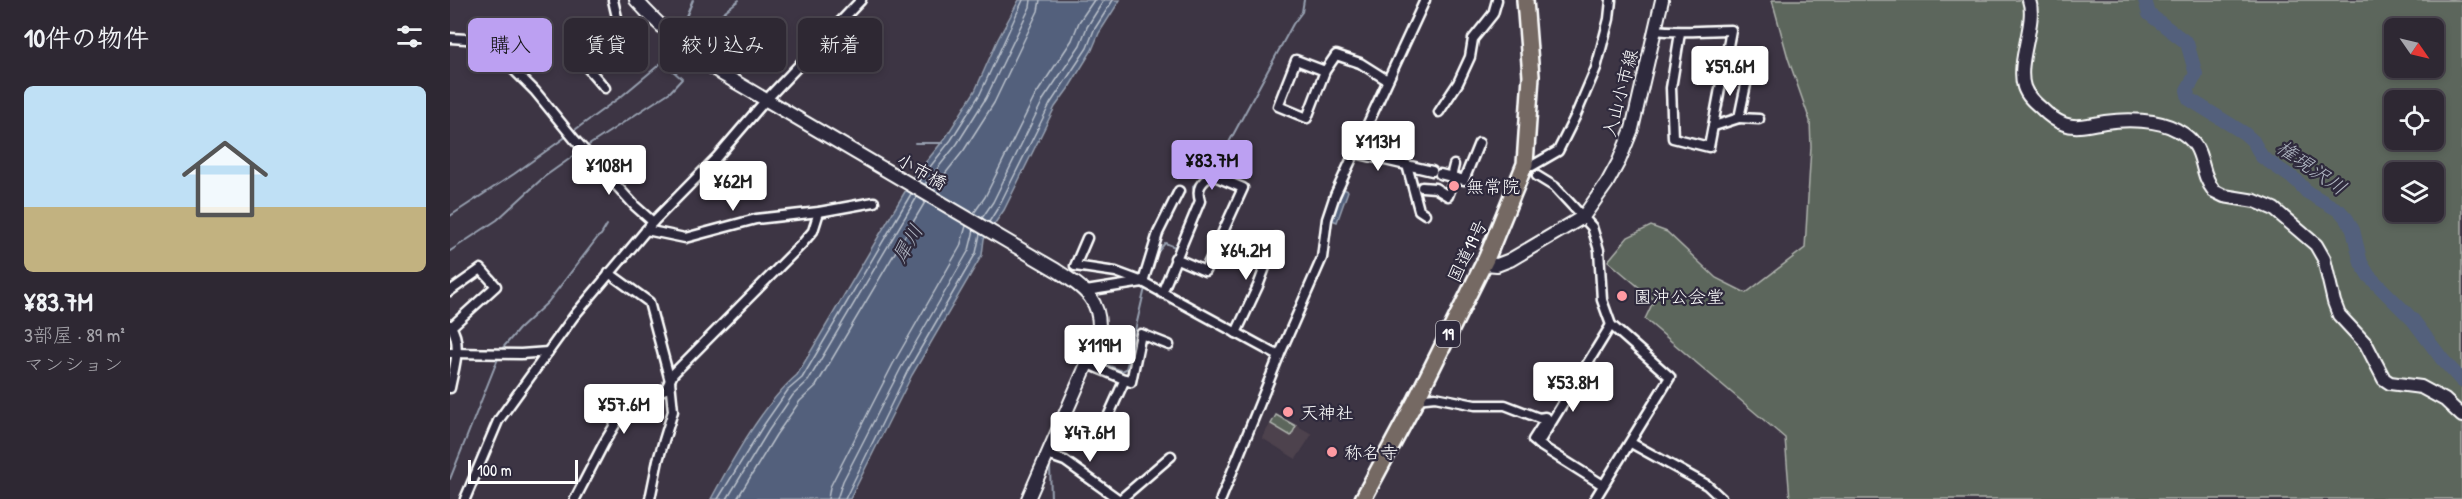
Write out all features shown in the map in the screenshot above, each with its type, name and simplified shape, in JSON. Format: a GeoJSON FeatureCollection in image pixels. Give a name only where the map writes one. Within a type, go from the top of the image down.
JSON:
{"type":"FeatureCollection","features":[{"type":"Feature","properties":{"kind":"highway","name":"国道19号"},"geometry":{"type":"LineString","coordinates":[[1363,499],[1416,400],[1484,264],[1525,164],[1531,76],[1524,0]]}},
{"type":"Feature","properties":{"kind":"main road","name":"小市橋"},"geometry":{"type":"LineString","coordinates":[[636,0],[666,32],[697,58],[767,102],[1056,270],[1086,291]]}},
{"type":"Feature","properties":{"kind":"main road","name":"入山小市線"},"geometry":{"type":"LineString","coordinates":[[1484,264],[1497,265],[1510,260],[1582,217],[1607,183],[1632,129],[1662,0]]}},
{"type":"Feature","properties":{"kind":"main road"},"geometry":{"type":"LineString","coordinates":[[2029,0],[2029,21],[2023,66],[2024,86],[2031,99],[2046,113],[2064,124],[2085,126],[2106,122],[2152,123],[2176,129],[2190,139],[2196,144],[2214,191],[2224,196],[2255,201],[2274,209],[2316,245],[2324,259],[2339,315],[2366,344],[2384,379],[2390,383],[2421,387],[2445,400],[2462,416]]}},
{"type":"Feature","properties":{"kind":"main road"},"geometry":{"type":"LineString","coordinates":[[1028,499],[1088,364],[1100,327],[1094,301],[1086,291]]}},
{"type":"Feature","properties":{"kind":"street"},"geometry":{"type":"LineString","coordinates":[[605,88],[579,58],[619,26],[613,0]]}},
{"type":"Feature","properties":{"kind":"street"},"geometry":{"type":"LineString","coordinates":[[465,499],[498,421],[609,273],[653,222],[717,157],[861,0]]}},
{"type":"Feature","properties":{"kind":"street"},"geometry":{"type":"LineString","coordinates":[[1221,499],[1322,258],[1327,219],[1354,153],[1425,0]]}},
{"type":"Feature","properties":{"kind":"street"},"geometry":{"type":"LineString","coordinates":[[1439,112],[1458,83],[1470,57],[1473,39],[1493,14],[1497,0]]}},
{"type":"Feature","properties":{"kind":"street"},"geometry":{"type":"LineString","coordinates":[[1525,164],[1532,166],[1558,151],[1596,68],[1609,19],[1611,0]]}},
{"type":"Feature","properties":{"kind":"street"},"geometry":{"type":"LineString","coordinates":[[1655,30],[1680,33],[1687,30],[1731,30],[1709,147],[1673,138],[1671,88],[1680,33]]}},
{"type":"Feature","properties":{"kind":"street"},"geometry":{"type":"LineString","coordinates":[[450,38],[484,44],[499,55],[522,77],[574,140],[634,206],[653,222]]}},
{"type":"Feature","properties":{"kind":"street"},"geometry":{"type":"LineString","coordinates":[[1325,71],[1296,60],[1278,106],[1307,118],[1325,71],[1336,55],[1360,63],[1387,80]]}},
{"type":"Feature","properties":{"kind":"street"},"geometry":{"type":"LineString","coordinates":[[1739,118],[1749,70]]}},
{"type":"Feature","properties":{"kind":"street"},"geometry":{"type":"LineString","coordinates":[[1714,126],[1739,118],[1759,119]]}},
{"type":"Feature","properties":{"kind":"street"},"geometry":{"type":"LineString","coordinates":[[1354,153],[1464,180],[1479,142]]}},
{"type":"Feature","properties":{"kind":"street"},"geometry":{"type":"LineString","coordinates":[[1407,165],[1419,210],[1425,214]]}},
{"type":"Feature","properties":{"kind":"street"},"geometry":{"type":"LineString","coordinates":[[1422,187],[1435,188],[1448,196],[1454,165]]}},
{"type":"Feature","properties":{"kind":"street"},"geometry":{"type":"LineString","coordinates":[[1162,293],[1175,258],[1200,201],[1197,193],[1204,180],[1212,174],[1243,188],[1205,271],[1175,258]]}},
{"type":"Feature","properties":{"kind":"street"},"geometry":{"type":"LineString","coordinates":[[1537,176],[1555,187],[1592,227],[1599,250],[1602,300],[1611,325],[1670,377],[1595,499]]}},
{"type":"Feature","properties":{"kind":"street"},"geometry":{"type":"LineString","coordinates":[[1143,282],[1158,233],[1179,192]]}},
{"type":"Feature","properties":{"kind":"street"},"geometry":{"type":"LineString","coordinates":[[646,230],[685,238],[756,219],[819,212],[874,202]]}},
{"type":"Feature","properties":{"kind":"street"},"geometry":{"type":"LineString","coordinates":[[575,499],[627,405],[666,389],[673,374],[801,245],[813,231],[819,212]]}},
{"type":"Feature","properties":{"kind":"street"},"geometry":{"type":"LineString","coordinates":[[1087,238],[1075,266],[1116,272],[1143,282],[1279,356]]}},
{"type":"Feature","properties":{"kind":"street"},"geometry":{"type":"LineString","coordinates":[[1236,333],[1258,286],[1276,238]]}},
{"type":"Feature","properties":{"kind":"street"},"geometry":{"type":"LineString","coordinates":[[450,291],[482,269],[496,286],[451,326],[456,333],[453,353],[456,366],[450,388]]}},
{"type":"Feature","properties":{"kind":"street"},"geometry":{"type":"LineString","coordinates":[[609,273],[649,302],[670,381],[673,411],[658,459],[651,499]]}},
{"type":"Feature","properties":{"kind":"street"},"geometry":{"type":"LineString","coordinates":[[1086,291],[1143,282]]}},
{"type":"Feature","properties":{"kind":"street"},"geometry":{"type":"LineString","coordinates":[[1538,444],[1611,325]]}},
{"type":"Feature","properties":{"kind":"street"},"geometry":{"type":"LineString","coordinates":[[1088,364],[1131,382],[1141,334],[1169,345]]}},
{"type":"Feature","properties":{"kind":"street"},"geometry":{"type":"LineString","coordinates":[[453,353],[548,352]]}},
{"type":"Feature","properties":{"kind":"street"},"geometry":{"type":"LineString","coordinates":[[1112,434],[1103,428],[1125,379]]}},
{"type":"Feature","properties":{"kind":"street"},"geometry":{"type":"LineString","coordinates":[[1416,400],[1435,397],[1474,405],[1505,405],[1539,418],[1545,417],[1547,418],[1533,440],[1603,485]]}},
{"type":"Feature","properties":{"kind":"street"},"geometry":{"type":"LineString","coordinates":[[1630,443],[1707,485],[1722,499]]}},
{"type":"Feature","properties":{"kind":"street"},"geometry":{"type":"LineString","coordinates":[[1048,455],[1065,461],[1120,499],[1171,456]]}},
{"type":"Feature","properties":{"kind":"street"},"geometry":{"type":"LineString","coordinates":[[1099,499],[1104,490]]}},
{"type":"Feature","properties":{"kind":"shaded area"},"geometry":{"type":"Polygon","coordinates":[[[1772,0],[2462,0],[2462,499],[1790,499],[1785,438],[1645,319],[1654,300],[1608,261],[1628,237],[1651,226],[1667,232],[1716,278],[1746,293],[1805,248],[1811,147],[1810,121],[1788,58],[1772,0]]]}},
{"type":"Feature","properties":{"kind":"shaded area"},"geometry":{"type":"Polygon","coordinates":[[[1276,414],[1312,434],[1296,459],[1262,438],[1276,414]]]}},
{"type":"Feature","properties":{"kind":"shaded area"},"geometry":{"type":"Polygon","coordinates":[[[1276,415],[1296,426],[1291,436],[1271,424],[1276,415]]]}},
{"type":"Feature","properties":{"kind":"water","name":"犀川"},"geometry":{"type":"Polygon","coordinates":[[[1019,0],[1120,0],[1099,33],[1092,50],[1055,107],[1004,210],[984,239],[982,255],[912,375],[850,499],[711,499],[761,416],[797,375],[913,178],[946,137],[975,91],[998,39],[1019,0]]]}},
{"type":"Feature","properties":{"kind":"water"},"geometry":{"type":"Polygon","coordinates":[[[1344,189],[1348,191],[1337,222],[1332,220],[1332,216],[1344,189]]]}},
{"type":"Feature","properties":{"kind":"waterway"},"geometry":{"type":"LineString","coordinates":[[686,18],[693,0]]}},
{"type":"Feature","properties":{"kind":"waterway"},"geometry":{"type":"LineString","coordinates":[[716,18],[739,0]]}},
{"type":"Feature","properties":{"kind":"waterway"},"geometry":{"type":"LineString","coordinates":[[1195,195],[1193,186],[1220,159],[1293,24],[1302,12],[1304,0]]}},
{"type":"Feature","properties":{"kind":"waterway","name":"権現沢川"},"geometry":{"type":"LineString","coordinates":[[2145,0],[2149,14],[2187,43],[2196,74],[2187,90],[2189,99],[2244,133],[2253,141],[2262,157],[2297,181],[2307,192],[2340,211],[2353,230],[2361,263],[2369,276],[2413,320],[2442,359],[2462,381]]}},
{"type":"Feature","properties":{"kind":"waterway"},"geometry":{"type":"LineString","coordinates":[[572,132],[623,95],[660,64]]}},
{"type":"Feature","properties":{"kind":"waterway"},"geometry":{"type":"LineString","coordinates":[[589,145],[670,92],[682,79],[674,72]]}},
{"type":"Feature","properties":{"kind":"waterway"},"geometry":{"type":"LineString","coordinates":[[450,216],[567,136]]}},
{"type":"Feature","properties":{"kind":"waterway"},"geometry":{"type":"LineString","coordinates":[[915,143],[943,143]]}},
{"type":"Feature","properties":{"kind":"waterway"},"geometry":{"type":"LineString","coordinates":[[450,251],[497,220],[544,177],[582,150]]}},
{"type":"Feature","properties":{"kind":"waterway"},"geometry":{"type":"LineString","coordinates":[[1156,254],[1165,243],[1175,247],[1196,200]]}},
{"type":"Feature","properties":{"kind":"waterway"},"geometry":{"type":"LineString","coordinates":[[501,350],[519,329],[548,302],[607,225]]}},
{"type":"Feature","properties":{"kind":"waterway"},"geometry":{"type":"LineString","coordinates":[[1098,361],[1122,371],[1126,369],[1145,288]]}},
{"type":"Feature","properties":{"kind":"waterway"},"geometry":{"type":"LineString","coordinates":[[450,479],[499,356]]}},
{"type":"Feature","properties":{"kind":"waterway"},"geometry":{"type":"LineString","coordinates":[[1050,467],[1051,499]]}},
{"type":"Feature","properties":{"kind":"place","name":"無常院"},"geometry":{"type":"Point","coordinates":[1454,186]}},
{"type":"Feature","properties":{"kind":"place","name":"園沖公会堂"},"geometry":{"type":"Point","coordinates":[1622,296]}},
{"type":"Feature","properties":{"kind":"place","name":"天神社"},"geometry":{"type":"Point","coordinates":[1288,412]}},
{"type":"Feature","properties":{"kind":"place","name":"称名寺"},"geometry":{"type":"Point","coordinates":[1332,452]}}]}
